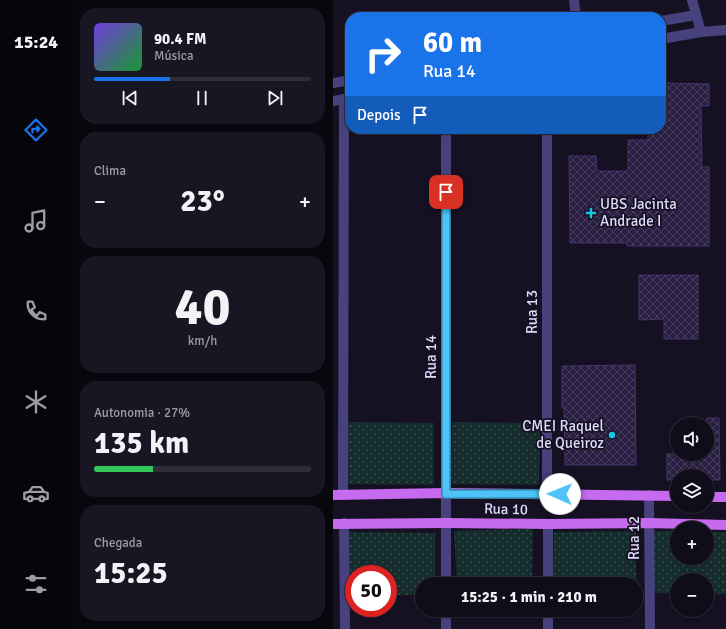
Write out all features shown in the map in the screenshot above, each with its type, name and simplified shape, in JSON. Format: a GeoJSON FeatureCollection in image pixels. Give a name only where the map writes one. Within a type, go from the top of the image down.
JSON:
{"type":"FeatureCollection","features":[{"type":"Feature","properties":{"kind":"main road","name":"Rua 10"},"geometry":{"type":"LineString","coordinates":[[338,495],[547,494],[670,496]]}},
{"type":"Feature","properties":{"kind":"main road"},"geometry":{"type":"LineString","coordinates":[[714,497],[726,497]]}},
{"type":"Feature","properties":{"kind":"main road","name":"Rua 10"},"geometry":{"type":"LineString","coordinates":[[333,524],[649,523],[726,525]]}},
{"type":"Feature","properties":{"kind":"street"},"geometry":{"type":"LineString","coordinates":[[574,0],[575,12]]}},
{"type":"Feature","properties":{"kind":"street"},"geometry":{"type":"LineString","coordinates":[[693,0],[701,32]]}},
{"type":"Feature","properties":{"kind":"street"},"geometry":{"type":"LineString","coordinates":[[666,21],[696,15]]}},
{"type":"Feature","properties":{"kind":"street"},"geometry":{"type":"LineString","coordinates":[[666,38],[701,32],[726,30]]}},
{"type":"Feature","properties":{"kind":"street"},"geometry":{"type":"LineString","coordinates":[[333,83],[345,81]]}},
{"type":"Feature","properties":{"kind":"street"},"geometry":{"type":"LineString","coordinates":[[333,101],[345,98]]}},
{"type":"Feature","properties":{"kind":"street"},"geometry":{"type":"LineString","coordinates":[[338,495],[346,134]]}},
{"type":"Feature","properties":{"kind":"street","name":"Rua 14"},"geometry":{"type":"LineString","coordinates":[[446,134],[446,577]]}},
{"type":"Feature","properties":{"kind":"street","name":"Rua 13"},"geometry":{"type":"LineString","coordinates":[[547,134],[547,494]]}},
{"type":"Feature","properties":{"kind":"street","name":"Rua 12"},"geometry":{"type":"LineString","coordinates":[[649,496],[649,629]]}},
{"type":"Feature","properties":{"kind":"street"},"geometry":{"type":"LineString","coordinates":[[344,523],[345,629]]}},
{"type":"Feature","properties":{"kind":"street"},"geometry":{"type":"LineString","coordinates":[[548,524],[548,577]]}},
{"type":"Feature","properties":{"kind":"street"},"geometry":{"type":"LineString","coordinates":[[446,617],[446,629]]}},
{"type":"Feature","properties":{"kind":"street"},"geometry":{"type":"LineString","coordinates":[[548,617],[548,629]]}},
{"type":"Feature","properties":{"kind":"green space"},"geometry":{"type":"Polygon","coordinates":[[[347,422],[434,423],[434,485],[346,484],[347,422]]]}},
{"type":"Feature","properties":{"kind":"green space"},"geometry":{"type":"Polygon","coordinates":[[[452,422],[540,423],[539,485],[451,484],[452,422]]]}},
{"type":"Feature","properties":{"kind":"green space"},"geometry":{"type":"Polygon","coordinates":[[[533,529],[532,577],[457,577],[454,531],[533,529]]]}},
{"type":"Feature","properties":{"kind":"green space"},"geometry":{"type":"Polygon","coordinates":[[[636,531],[636,577],[553,577],[554,532],[636,531]]]}},
{"type":"Feature","properties":{"kind":"green space"},"geometry":{"type":"Polygon","coordinates":[[[652,531],[670,531],[670,565],[714,565],[714,532],[726,532],[726,594],[714,594],[714,573],[670,573],[670,593],[652,593],[652,531]]]}},
{"type":"Feature","properties":{"kind":"green space"},"geometry":{"type":"Polygon","coordinates":[[[348,532],[435,533],[435,577],[415,577],[415,595],[397,595],[397,565],[347,565],[348,532]]]}},
{"type":"Feature","properties":{"kind":"building"},"geometry":{"type":"Polygon","coordinates":[[[666,83],[709,84],[709,106],[701,106],[702,167],[709,167],[709,246],[627,246],[627,243],[570,243],[569,156],[596,156],[597,171],[627,171],[628,140],[648,140],[648,134],[666,134],[666,83]]]}},
{"type":"Feature","properties":{"kind":"building"},"geometry":{"type":"Polygon","coordinates":[[[639,275],[698,275],[698,339],[664,339],[664,319],[639,320],[639,275]]]}},
{"type":"Feature","properties":{"kind":"building"},"geometry":{"type":"Polygon","coordinates":[[[635,365],[636,465],[565,465],[564,408],[562,408],[562,366],[635,365]]]}},
{"type":"Feature","properties":{"kind":"building"},"geometry":{"type":"Polygon","coordinates":[[[714,418],[719,418],[720,480],[714,480],[714,469],[670,469],[670,480],[667,480],[667,454],[670,454],[670,461],[714,461],[714,418]]]}},
{"type":"Feature","properties":{"kind":"place","name":"UBS Jacinta Andrade I"},"geometry":{"type":"Point","coordinates":[591,213]}},
{"type":"Feature","properties":{"kind":"place","name":"CMEI Raquel de Queiroz"},"geometry":{"type":"Point","coordinates":[612,435]}},
{"type":"Feature","properties":{"kind":"route"},"geometry":{"type":"LineString","coordinates":[[446,192],[446,494],[560,494]]}}]}
